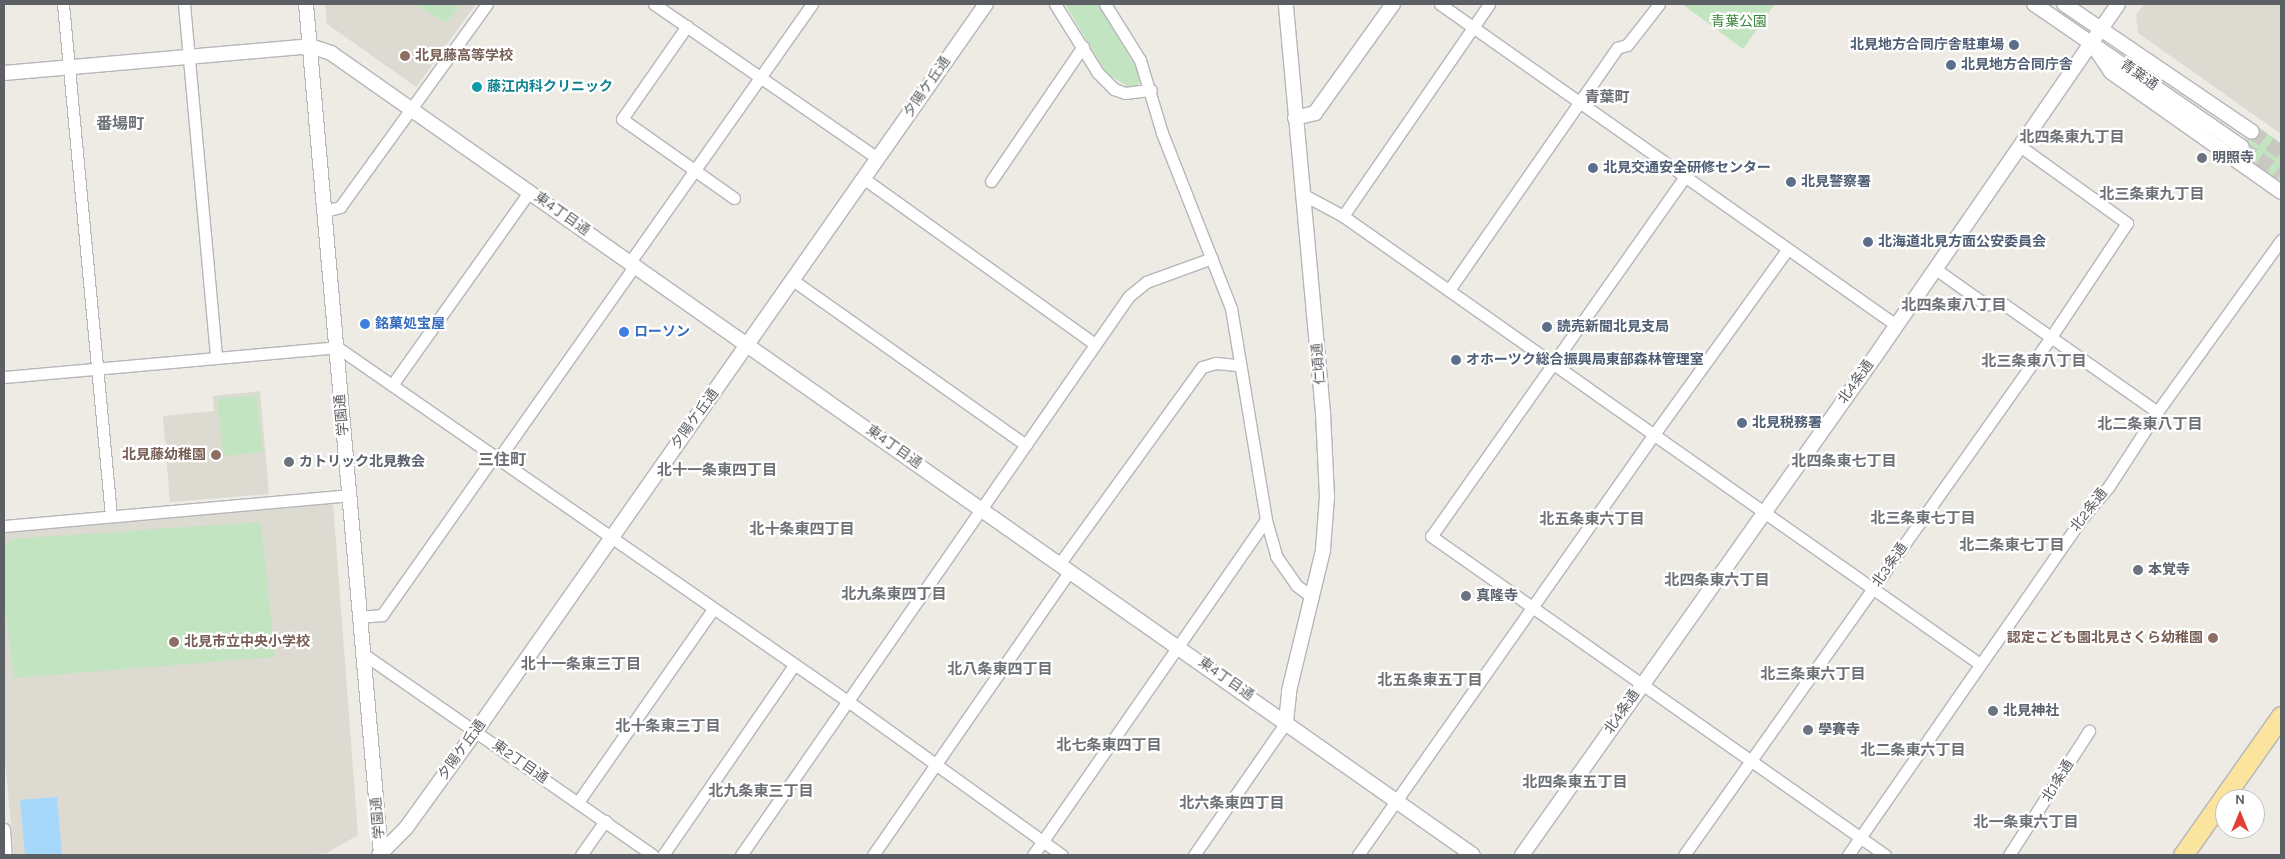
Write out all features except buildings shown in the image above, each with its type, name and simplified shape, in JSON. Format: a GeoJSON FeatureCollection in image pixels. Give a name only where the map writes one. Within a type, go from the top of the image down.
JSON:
{"type":"FeatureCollection","features":[{"type":"Feature","properties":{"kind":"highway"},"geometry":{"type":"LineString","coordinates":[[2183,855],[2281,716]]}},
{"type":"Feature","properties":{"kind":"street"},"geometry":{"type":"LineString","coordinates":[[63,4],[95,369],[111,516]]}},
{"type":"Feature","properties":{"kind":"street"},"geometry":{"type":"LineString","coordinates":[[184,4],[216,357]]}},
{"type":"Feature","properties":{"kind":"street","name":"学園通"},"geometry":{"type":"LineString","coordinates":[[306,4],[337,347],[379,855]]}},
{"type":"Feature","properties":{"kind":"street"},"geometry":{"type":"LineString","coordinates":[[325,211],[340,207],[486,4]]}},
{"type":"Feature","properties":{"kind":"street"},"geometry":{"type":"LineString","coordinates":[[656,4],[877,158]]}},
{"type":"Feature","properties":{"kind":"street"},"geometry":{"type":"LineString","coordinates":[[359,617],[382,615],[497,457],[632,264],[694,171],[812,4]]}},
{"type":"Feature","properties":{"kind":"street","name":"夕陽ケ丘通"},"geometry":{"type":"LineString","coordinates":[[379,855],[406,828],[476,732],[610,538],[794,281],[863,178],[986,4]]}},
{"type":"Feature","properties":{"kind":"street"},"geometry":{"type":"LineString","coordinates":[[1055,4],[1083,46],[1098,73],[1114,89],[1125,93],[1151,90]]}},
{"type":"Feature","properties":{"kind":"street"},"geometry":{"type":"LineString","coordinates":[[1105,4],[1140,60],[1151,90],[1162,133],[1231,308],[1266,520],[1276,556],[1296,585],[1313,598]]}},
{"type":"Feature","properties":{"kind":"street","name":"仁頃通"},"geometry":{"type":"LineString","coordinates":[[1286,4],[1304,195],[1327,497],[1323,550],[1313,598],[1289,691],[1286,722]]}},
{"type":"Feature","properties":{"kind":"street"},"geometry":{"type":"LineString","coordinates":[[1296,118],[1315,113],[1393,4]]}},
{"type":"Feature","properties":{"kind":"street"},"geometry":{"type":"LineString","coordinates":[[1440,4],[1684,178],[1896,325]]}},
{"type":"Feature","properties":{"kind":"street"},"geometry":{"type":"LineString","coordinates":[[1342,216],[1489,4]]}},
{"type":"Feature","properties":{"kind":"street"},"geometry":{"type":"LineString","coordinates":[[1449,290],[1617,48],[1628,45],[1659,4]]}},
{"type":"Feature","properties":{"kind":"street","name":"青葉通"},"geometry":{"type":"LineString","coordinates":[[2034,4],[2242,147]]}},
{"type":"Feature","properties":{"kind":"street","name":"青葉通"},"geometry":{"type":"LineString","coordinates":[[2064,4],[2252,132]]}},
{"type":"Feature","properties":{"kind":"street","name":"北4条通"},"geometry":{"type":"LineString","coordinates":[[1522,855],[1643,684],[1761,512],[1896,325],[2118,4]]}},
{"type":"Feature","properties":{"kind":"street"},"geometry":{"type":"LineString","coordinates":[[687,26],[622,119],[734,198]]}},
{"type":"Feature","properties":{"kind":"street"},"geometry":{"type":"LineString","coordinates":[[2091,42],[2112,72],[2281,192]]}},
{"type":"Feature","properties":{"kind":"street"},"geometry":{"type":"LineString","coordinates":[[4,73],[310,46]]}},
{"type":"Feature","properties":{"kind":"street","name":"東4丁目通"},"geometry":{"type":"LineString","coordinates":[[310,46],[331,53],[530,191],[1473,855]]}},
{"type":"Feature","properties":{"kind":"street"},"geometry":{"type":"LineString","coordinates":[[991,181],[1083,46]]}},
{"type":"Feature","properties":{"kind":"street","name":"北3条通"},"geometry":{"type":"LineString","coordinates":[[1684,855],[1752,762],[2050,337],[2127,223],[2020,146]]}},
{"type":"Feature","properties":{"kind":"street"},"geometry":{"type":"LineString","coordinates":[[863,178],[1094,344]]}},
{"type":"Feature","properties":{"kind":"street"},"geometry":{"type":"LineString","coordinates":[[1684,178],[1431,536],[1885,855]]}},
{"type":"Feature","properties":{"kind":"street"},"geometry":{"type":"LineString","coordinates":[[392,385],[530,191]]}},
{"type":"Feature","properties":{"kind":"street"},"geometry":{"type":"LineString","coordinates":[[1304,195],[1342,216],[1449,290],[1652,437],[1980,664]]}},
{"type":"Feature","properties":{"kind":"street","name":"北2条通"},"geometry":{"type":"LineString","coordinates":[[1848,855],[2082,517],[2108,486],[2157,412],[2281,240]]}},
{"type":"Feature","properties":{"kind":"street"},"geometry":{"type":"LineString","coordinates":[[1358,855],[1652,437],[1788,250]]}},
{"type":"Feature","properties":{"kind":"street"},"geometry":{"type":"LineString","coordinates":[[741,855],[850,702],[1094,344],[1129,296],[1146,282],[1212,258]]}},
{"type":"Feature","properties":{"kind":"street"},"geometry":{"type":"LineString","coordinates":[[1934,268],[1985,304],[2005,305],[2157,412]]}},
{"type":"Feature","properties":{"kind":"street"},"geometry":{"type":"LineString","coordinates":[[794,281],[1026,445]]}},
{"type":"Feature","properties":{"kind":"street"},"geometry":{"type":"LineString","coordinates":[[4,377],[337,347],[497,457],[610,538],[850,702],[936,766],[1062,855]]}},
{"type":"Feature","properties":{"kind":"street"},"geometry":{"type":"LineString","coordinates":[[873,855],[936,766],[1065,566],[1202,367],[1215,363],[1240,365]]}},
{"type":"Feature","properties":{"kind":"street"},"geometry":{"type":"LineString","coordinates":[[4,526],[349,495]]}},
{"type":"Feature","properties":{"kind":"street"},"geometry":{"type":"LineString","coordinates":[[1033,855],[1266,520]]}},
{"type":"Feature","properties":{"kind":"street"},"geometry":{"type":"LineString","coordinates":[[578,802],[713,608]]}},
{"type":"Feature","properties":{"kind":"street","name":"東2丁目通"},"geometry":{"type":"LineString","coordinates":[[362,653],[653,855]]}},
{"type":"Feature","properties":{"kind":"street"},"geometry":{"type":"LineString","coordinates":[[663,855],[794,665]]}},
{"type":"Feature","properties":{"kind":"street"},"geometry":{"type":"LineString","coordinates":[[1194,855],[1286,722]]}},
{"type":"Feature","properties":{"kind":"street","name":"北1条通"},"geometry":{"type":"LineString","coordinates":[[2009,855],[2089,731]]}},
{"type":"Feature","properties":{"kind":"street"},"geometry":{"type":"LineString","coordinates":[[581,855],[605,821]]}},
{"type":"Feature","properties":{"kind":"street"},"geometry":{"type":"LineString","coordinates":[[4,829],[6,855]]}},
{"type":"Feature","properties":{"kind":"shaded area","name":"北見藤高等学校"},"geometry":{"type":"Polygon","coordinates":[[[325,4],[476,4],[416,87],[327,24],[325,4]]]}},
{"type":"Feature","properties":{"kind":"shaded area"},"geometry":{"type":"Polygon","coordinates":[[[2144,4],[2281,4],[2281,134],[2138,33],[2136,15],[2144,4]]]}},
{"type":"Feature","properties":{"kind":"shaded area","name":"北見藤幼稚園"},"geometry":{"type":"Polygon","coordinates":[[[260,391],[269,494],[170,502],[163,416],[214,411],[213,396],[260,391]]]}},
{"type":"Feature","properties":{"kind":"shaded area","name":"北見市立中央小学校"},"geometry":{"type":"Polygon","coordinates":[[[333,503],[358,835],[327,853],[303,855],[14,855],[4,751],[4,532],[333,503]]]}},
{"type":"Feature","properties":{"kind":"green space"},"geometry":{"type":"Polygon","coordinates":[[[415,4],[461,4],[446,23],[415,4]]]}},
{"type":"Feature","properties":{"kind":"green space"},"geometry":{"type":"Polygon","coordinates":[[[1065,4],[1098,4],[1140,74],[1141,82],[1136,86],[1127,86],[1107,74],[1065,4]]]}},
{"type":"Feature","properties":{"kind":"green space","name":"青葉公園"},"geometry":{"type":"Polygon","coordinates":[[[1682,4],[1775,4],[1743,49],[1682,4]]]}},
{"type":"Feature","properties":{"kind":"green space"},"geometry":{"type":"Polygon","coordinates":[[[2257,126],[2281,143],[2281,183],[2238,152],[2257,126]]]}},
{"type":"Feature","properties":{"kind":"green space"},"geometry":{"type":"Polygon","coordinates":[[[257,395],[263,452],[223,456],[217,399],[257,395]]]}},
{"type":"Feature","properties":{"kind":"green space"},"geometry":{"type":"Polygon","coordinates":[[[261,522],[275,657],[14,678],[4,600],[4,548],[11,539],[261,522]]]}},
{"type":"Feature","properties":{"kind":"water"},"geometry":{"type":"Polygon","coordinates":[[[57,797],[62,855],[25,855],[20,800],[57,797]]]}},
{"type":"Feature","properties":{"kind":"tunnel"},"geometry":{"type":"LineString","coordinates":[[2252,132],[2281,152]]}},
{"type":"Feature","properties":{"kind":"tunnel"},"geometry":{"type":"LineString","coordinates":[[2242,147],[2281,174]]}},
{"type":"Feature","properties":{"kind":"place","name":"北見地方合同庁舎駐車場"},"geometry":{"type":"Point","coordinates":[2014,45]}},
{"type":"Feature","properties":{"kind":"place","name":"北見藤高等学校"},"geometry":{"type":"Point","coordinates":[405,56]}},
{"type":"Feature","properties":{"kind":"place","name":"北見地方合同庁舎"},"geometry":{"type":"Point","coordinates":[1951,65]}},
{"type":"Feature","properties":{"kind":"place","name":"藤江内科クリニック"},"geometry":{"type":"Point","coordinates":[477,87]}},
{"type":"Feature","properties":{"kind":"place","name":"明照寺"},"geometry":{"type":"Point","coordinates":[2202,158]}},
{"type":"Feature","properties":{"kind":"place","name":"北見交通安全研修センター"},"geometry":{"type":"Point","coordinates":[1593,168]}},
{"type":"Feature","properties":{"kind":"place","name":"北見警察署"},"geometry":{"type":"Point","coordinates":[1791,182]}},
{"type":"Feature","properties":{"kind":"place","name":"北海道北見方面公安委員会"},"geometry":{"type":"Point","coordinates":[1868,242]}},
{"type":"Feature","properties":{"kind":"place","name":"銘菓処宝屋"},"geometry":{"type":"Point","coordinates":[365,324]}},
{"type":"Feature","properties":{"kind":"place","name":"読売新聞北見支局"},"geometry":{"type":"Point","coordinates":[1547,327]}},
{"type":"Feature","properties":{"kind":"place","name":"ローソン"},"geometry":{"type":"Point","coordinates":[624,332]}},
{"type":"Feature","properties":{"kind":"place","name":"オホーツク総合振興局東部森林管理室"},"geometry":{"type":"Point","coordinates":[1456,360]}},
{"type":"Feature","properties":{"kind":"place","name":"北見税務署"},"geometry":{"type":"Point","coordinates":[1742,423]}},
{"type":"Feature","properties":{"kind":"place","name":"北見藤幼稚園"},"geometry":{"type":"Point","coordinates":[216,455]}},
{"type":"Feature","properties":{"kind":"place","name":"カトリック北見教会"},"geometry":{"type":"Point","coordinates":[289,462]}},
{"type":"Feature","properties":{"kind":"place","name":"本覚寺"},"geometry":{"type":"Point","coordinates":[2138,570]}},
{"type":"Feature","properties":{"kind":"place","name":"真隆寺"},"geometry":{"type":"Point","coordinates":[1466,596]}},
{"type":"Feature","properties":{"kind":"place","name":"認定こども園北見さくら幼稚園"},"geometry":{"type":"Point","coordinates":[2213,638]}},
{"type":"Feature","properties":{"kind":"place","name":"北見市立中央小学校"},"geometry":{"type":"Point","coordinates":[174,642]}},
{"type":"Feature","properties":{"kind":"place","name":"北見神社"},"geometry":{"type":"Point","coordinates":[1993,711]}},
{"type":"Feature","properties":{"kind":"place","name":"學賽寺"},"geometry":{"type":"Point","coordinates":[1808,730]}},
{"type":"Feature","properties":{"kind":"district","name":"青葉町"},"geometry":{"type":"Point","coordinates":[1607,98]}},
{"type":"Feature","properties":{"kind":"district","name":"番場町"},"geometry":{"type":"Point","coordinates":[120,124]}},
{"type":"Feature","properties":{"kind":"district","name":"北四条東九丁目"},"geometry":{"type":"Point","coordinates":[2072,138]}},
{"type":"Feature","properties":{"kind":"district","name":"北三条東九丁目"},"geometry":{"type":"Point","coordinates":[2152,195]}},
{"type":"Feature","properties":{"kind":"district","name":"北四条東八丁目"},"geometry":{"type":"Point","coordinates":[1954,306]}},
{"type":"Feature","properties":{"kind":"district","name":"北三条東八丁目"},"geometry":{"type":"Point","coordinates":[2034,362]}},
{"type":"Feature","properties":{"kind":"district","name":"北二条東八丁目"},"geometry":{"type":"Point","coordinates":[2150,425]}},
{"type":"Feature","properties":{"kind":"district","name":"三住町"},"geometry":{"type":"Point","coordinates":[502,460]}},
{"type":"Feature","properties":{"kind":"district","name":"北四条東七丁目"},"geometry":{"type":"Point","coordinates":[1844,462]}},
{"type":"Feature","properties":{"kind":"district","name":"北十一条東四丁目"},"geometry":{"type":"Point","coordinates":[717,471]}},
{"type":"Feature","properties":{"kind":"district","name":"北三条東七丁目"},"geometry":{"type":"Point","coordinates":[1923,519]}},
{"type":"Feature","properties":{"kind":"district","name":"北五条東六丁目"},"geometry":{"type":"Point","coordinates":[1592,520]}},
{"type":"Feature","properties":{"kind":"district","name":"北十条東四丁目"},"geometry":{"type":"Point","coordinates":[802,530]}},
{"type":"Feature","properties":{"kind":"district","name":"北二条東七丁目"},"geometry":{"type":"Point","coordinates":[2012,546]}},
{"type":"Feature","properties":{"kind":"district","name":"北四条東六丁目"},"geometry":{"type":"Point","coordinates":[1717,581]}},
{"type":"Feature","properties":{"kind":"district","name":"北九条東四丁目"},"geometry":{"type":"Point","coordinates":[894,595]}},
{"type":"Feature","properties":{"kind":"district","name":"北十一条東三丁目"},"geometry":{"type":"Point","coordinates":[581,665]}},
{"type":"Feature","properties":{"kind":"district","name":"北八条東四丁目"},"geometry":{"type":"Point","coordinates":[1000,670]}},
{"type":"Feature","properties":{"kind":"district","name":"北三条東六丁目"},"geometry":{"type":"Point","coordinates":[1813,675]}},
{"type":"Feature","properties":{"kind":"district","name":"北五条東五丁目"},"geometry":{"type":"Point","coordinates":[1430,681]}},
{"type":"Feature","properties":{"kind":"district","name":"北十条東三丁目"},"geometry":{"type":"Point","coordinates":[668,727]}},
{"type":"Feature","properties":{"kind":"district","name":"北七条東四丁目"},"geometry":{"type":"Point","coordinates":[1109,746]}},
{"type":"Feature","properties":{"kind":"district","name":"北二条東六丁目"},"geometry":{"type":"Point","coordinates":[1913,751]}},
{"type":"Feature","properties":{"kind":"district","name":"北四条東五丁目"},"geometry":{"type":"Point","coordinates":[1575,783]}},
{"type":"Feature","properties":{"kind":"district","name":"北九条東三丁目"},"geometry":{"type":"Point","coordinates":[761,792]}},
{"type":"Feature","properties":{"kind":"district","name":"北六条東四丁目"},"geometry":{"type":"Point","coordinates":[1232,804]}},
{"type":"Feature","properties":{"kind":"district","name":"北一条東六丁目"},"geometry":{"type":"Point","coordinates":[2026,823]}}]}
